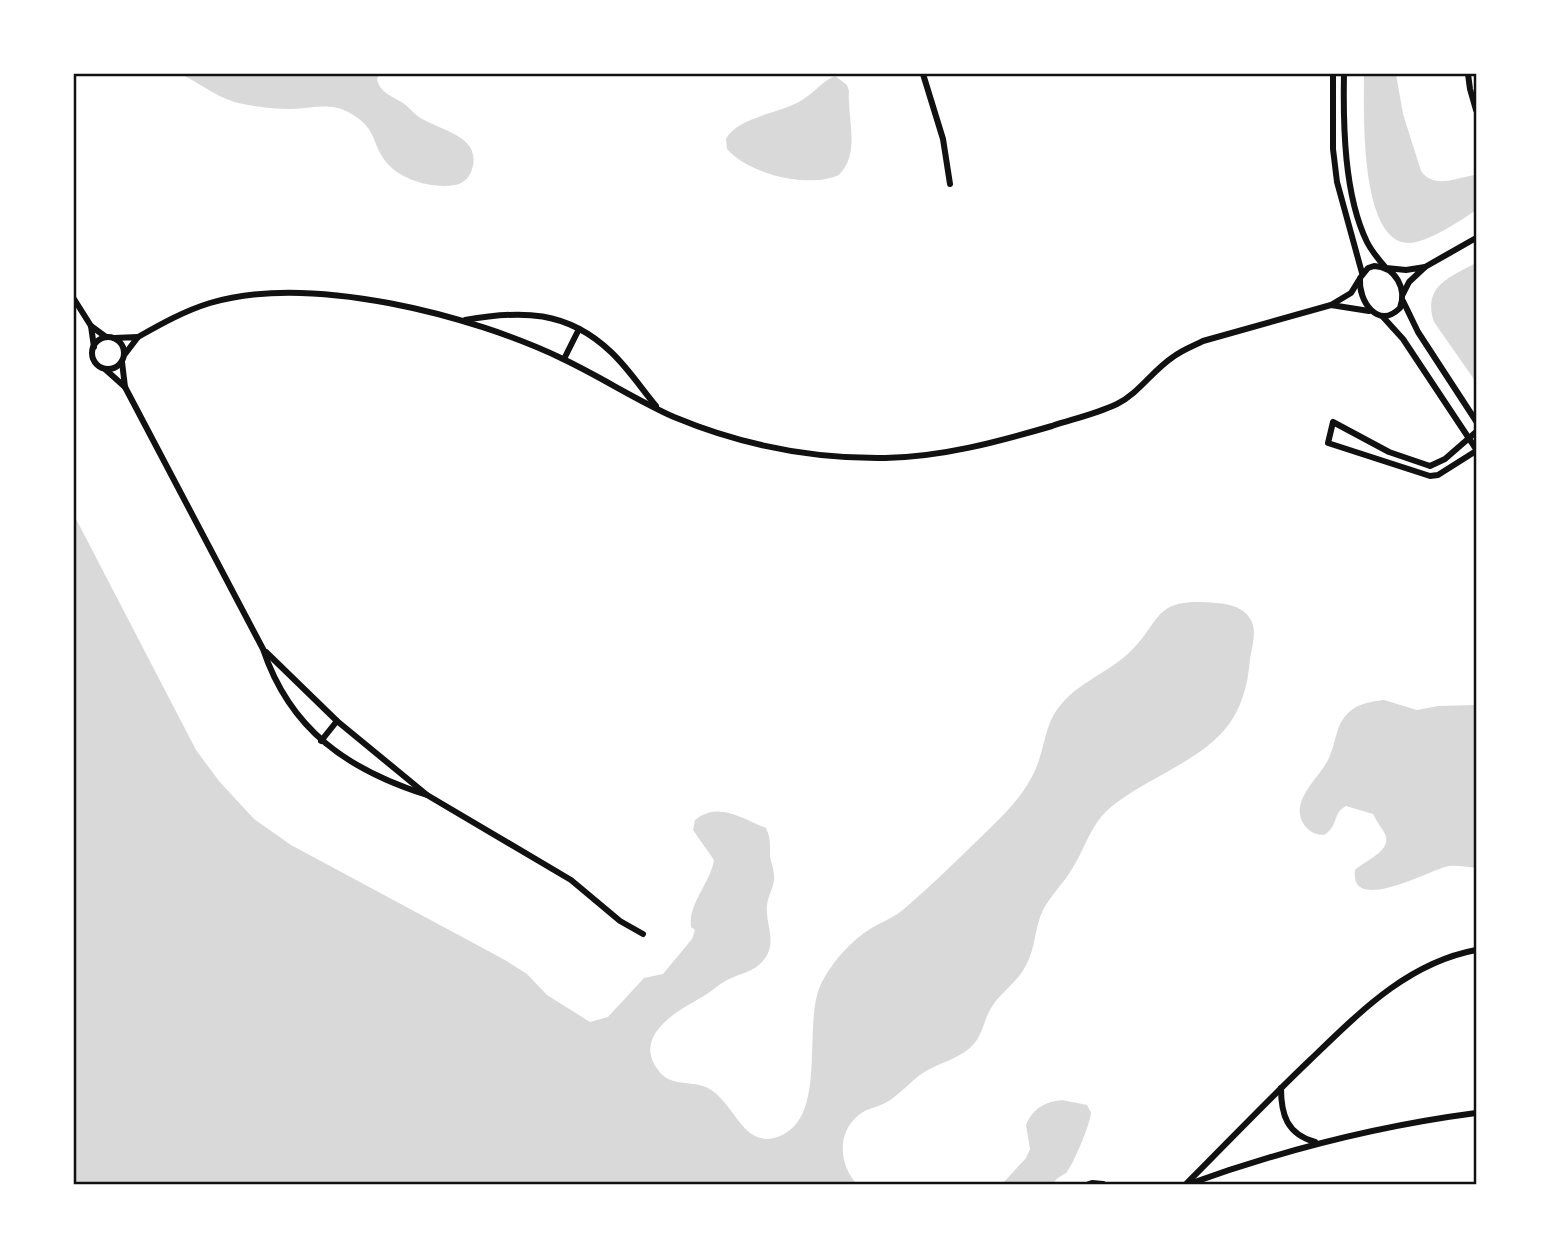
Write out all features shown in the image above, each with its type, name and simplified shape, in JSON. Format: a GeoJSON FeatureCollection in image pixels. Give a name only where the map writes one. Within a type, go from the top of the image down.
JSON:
{"type":"FeatureCollection","features":[{"type":"Feature","properties":{"kind":"street"},"geometry":{"type":"LineString","coordinates":[[923,74],[943,139],[950,184]]}},
{"type":"Feature","properties":{"kind":"street"},"geometry":{"type":"LineString","coordinates":[[1333,74],[1333,149],[1337,182],[1361,276],[1363,299],[1370,311]]}},
{"type":"Feature","properties":{"kind":"street"},"geometry":{"type":"LineString","coordinates":[[1344,74],[1346,150],[1355,205],[1367,242],[1386,268],[1398,279],[1418,332],[1476,421]]}},
{"type":"Feature","properties":{"kind":"street"},"geometry":{"type":"LineString","coordinates":[[1468,74],[1476,106]]}},
{"type":"Feature","properties":{"kind":"street"},"geometry":{"type":"LineString","coordinates":[[1476,94],[1476,106]]}},
{"type":"Feature","properties":{"kind":"street"},"geometry":{"type":"LineString","coordinates":[[1383,317],[1395,313],[1416,273],[1476,238]]}},
{"type":"Feature","properties":{"kind":"street"},"geometry":{"type":"LineString","coordinates":[[94,347],[99,340],[138,337],[190,310],[210,303],[270,294],[355,298],[430,312],[491,329],[564,359],[660,410],[730,438],[806,454],[888,458],[958,451],[1099,412],[1129,397],[1172,357],[1194,345],[1331,305],[1351,293],[1361,276],[1374,265],[1406,270],[1424,267]]}},
{"type":"Feature","properties":{"kind":"street"},"geometry":{"type":"LineString","coordinates":[[74,299],[95,331],[123,347],[125,387]]}},
{"type":"Feature","properties":{"kind":"street"},"geometry":{"type":"LineString","coordinates":[[1331,305],[1370,311],[1383,317],[1403,339],[1469,438],[1476,450],[1438,475],[1430,476],[1328,443],[1334,422],[1388,452],[1430,466],[1446,459],[1469,438],[1476,432]]}},
{"type":"Feature","properties":{"kind":"street"},"geometry":{"type":"LineString","coordinates":[[461,320],[502,313],[530,313],[551,317],[579,329],[612,353],[660,410]]}},
{"type":"Feature","properties":{"kind":"street"},"geometry":{"type":"LineString","coordinates":[[91,326],[94,360],[125,387],[263,649],[271,674],[280,690],[321,741],[368,773],[427,795]]}},
{"type":"Feature","properties":{"kind":"street"},"geometry":{"type":"LineString","coordinates":[[564,359],[579,329]]}},
{"type":"Feature","properties":{"kind":"street"},"geometry":{"type":"LineString","coordinates":[[104,369],[114,368],[138,337]]}},
{"type":"Feature","properties":{"kind":"street"},"geometry":{"type":"LineString","coordinates":[[1360,454],[1366,440]]}},
{"type":"Feature","properties":{"kind":"street"},"geometry":{"type":"LineString","coordinates":[[263,649],[337,721],[427,795],[571,880],[620,920],[643,934]]}},
{"type":"Feature","properties":{"kind":"street"},"geometry":{"type":"LineString","coordinates":[[321,741],[337,721]]}},
{"type":"Feature","properties":{"kind":"street"},"geometry":{"type":"LineString","coordinates":[[1186,1185],[1281,1088],[1385,991],[1432,964],[1476,950]]}},
{"type":"Feature","properties":{"kind":"street"},"geometry":{"type":"LineString","coordinates":[[1281,1088],[1282,1114],[1286,1124],[1300,1136],[1317,1142]]}},
{"type":"Feature","properties":{"kind":"street"},"geometry":{"type":"LineString","coordinates":[[1186,1185],[1317,1142],[1423,1120],[1476,1113]]}},
{"type":"Feature","properties":{"kind":"street"},"geometry":{"type":"LineString","coordinates":[[1089,1185],[1103,1185]]}},
{"type":"Feature","properties":{"kind":"shaded area"},"geometry":{"type":"Polygon","coordinates":[[[181,74],[379,74],[379,84],[387,94],[419,117],[466,142],[472,150],[474,160],[471,172],[464,181],[455,185],[437,186],[418,182],[400,174],[386,162],[369,129],[348,112],[327,107],[284,109],[243,104],[219,95],[181,74]]]}},
{"type":"Feature","properties":{"kind":"shaded area"},"geometry":{"type":"Polygon","coordinates":[[[1364,74],[1396,74],[1403,114],[1421,171],[1427,177],[1440,181],[1476,175],[1476,210],[1444,230],[1416,242],[1409,243],[1393,237],[1381,222],[1368,172],[1364,74]]]}},
{"type":"Feature","properties":{"kind":"shaded area"},"geometry":{"type":"Polygon","coordinates":[[[835,76],[847,85],[849,91],[852,135],[850,156],[839,175],[812,180],[780,177],[749,166],[727,149],[726,139],[739,126],[799,102],[835,76]]]}},
{"type":"Feature","properties":{"kind":"shaded area"},"geometry":{"type":"Polygon","coordinates":[[[1476,263],[1476,382],[1434,322],[1431,310],[1435,291],[1441,284],[1476,263]]]}},
{"type":"Feature","properties":{"kind":"shaded area"},"geometry":{"type":"Polygon","coordinates":[[[74,515],[196,750],[219,781],[254,819],[291,845],[505,960],[527,974],[547,995],[590,1022],[608,1017],[644,978],[663,974],[692,939],[695,930],[691,927],[693,910],[714,860],[693,830],[695,820],[712,812],[730,813],[766,828],[774,876],[767,905],[771,941],[767,955],[754,968],[727,980],[671,1017],[654,1035],[651,1057],[667,1079],[703,1086],[714,1092],[747,1130],[767,1139],[780,1136],[795,1125],[805,1109],[810,1088],[817,997],[832,965],[856,939],[900,912],[914,900],[1008,810],[1034,773],[1051,720],[1066,699],[1122,659],[1159,616],[1178,604],[1216,603],[1236,607],[1251,620],[1254,639],[1246,684],[1231,721],[1205,748],[1124,798],[1101,817],[1072,869],[1043,910],[1025,967],[993,1005],[975,1043],[960,1055],[926,1071],[892,1099],[863,1112],[852,1121],[844,1139],[843,1149],[846,1168],[857,1184],[74,1184],[74,515]]]}},
{"type":"Feature","properties":{"kind":"shaded area"},"geometry":{"type":"Polygon","coordinates":[[[1384,700],[1417,710],[1438,706],[1476,705],[1476,868],[1449,866],[1393,886],[1377,890],[1365,889],[1357,883],[1355,870],[1376,855],[1385,846],[1386,840],[1373,814],[1346,806],[1339,812],[1332,828],[1324,835],[1309,830],[1300,817],[1302,799],[1325,766],[1344,717],[1360,705],[1384,700]]]}},
{"type":"Feature","properties":{"kind":"shaded area"},"geometry":{"type":"Polygon","coordinates":[[[1062,1100],[1087,1105],[1091,1113],[1069,1169],[1053,1184],[1002,1184],[1026,1158],[1030,1149],[1026,1125],[1032,1114],[1045,1104],[1062,1100]]]}}]}
